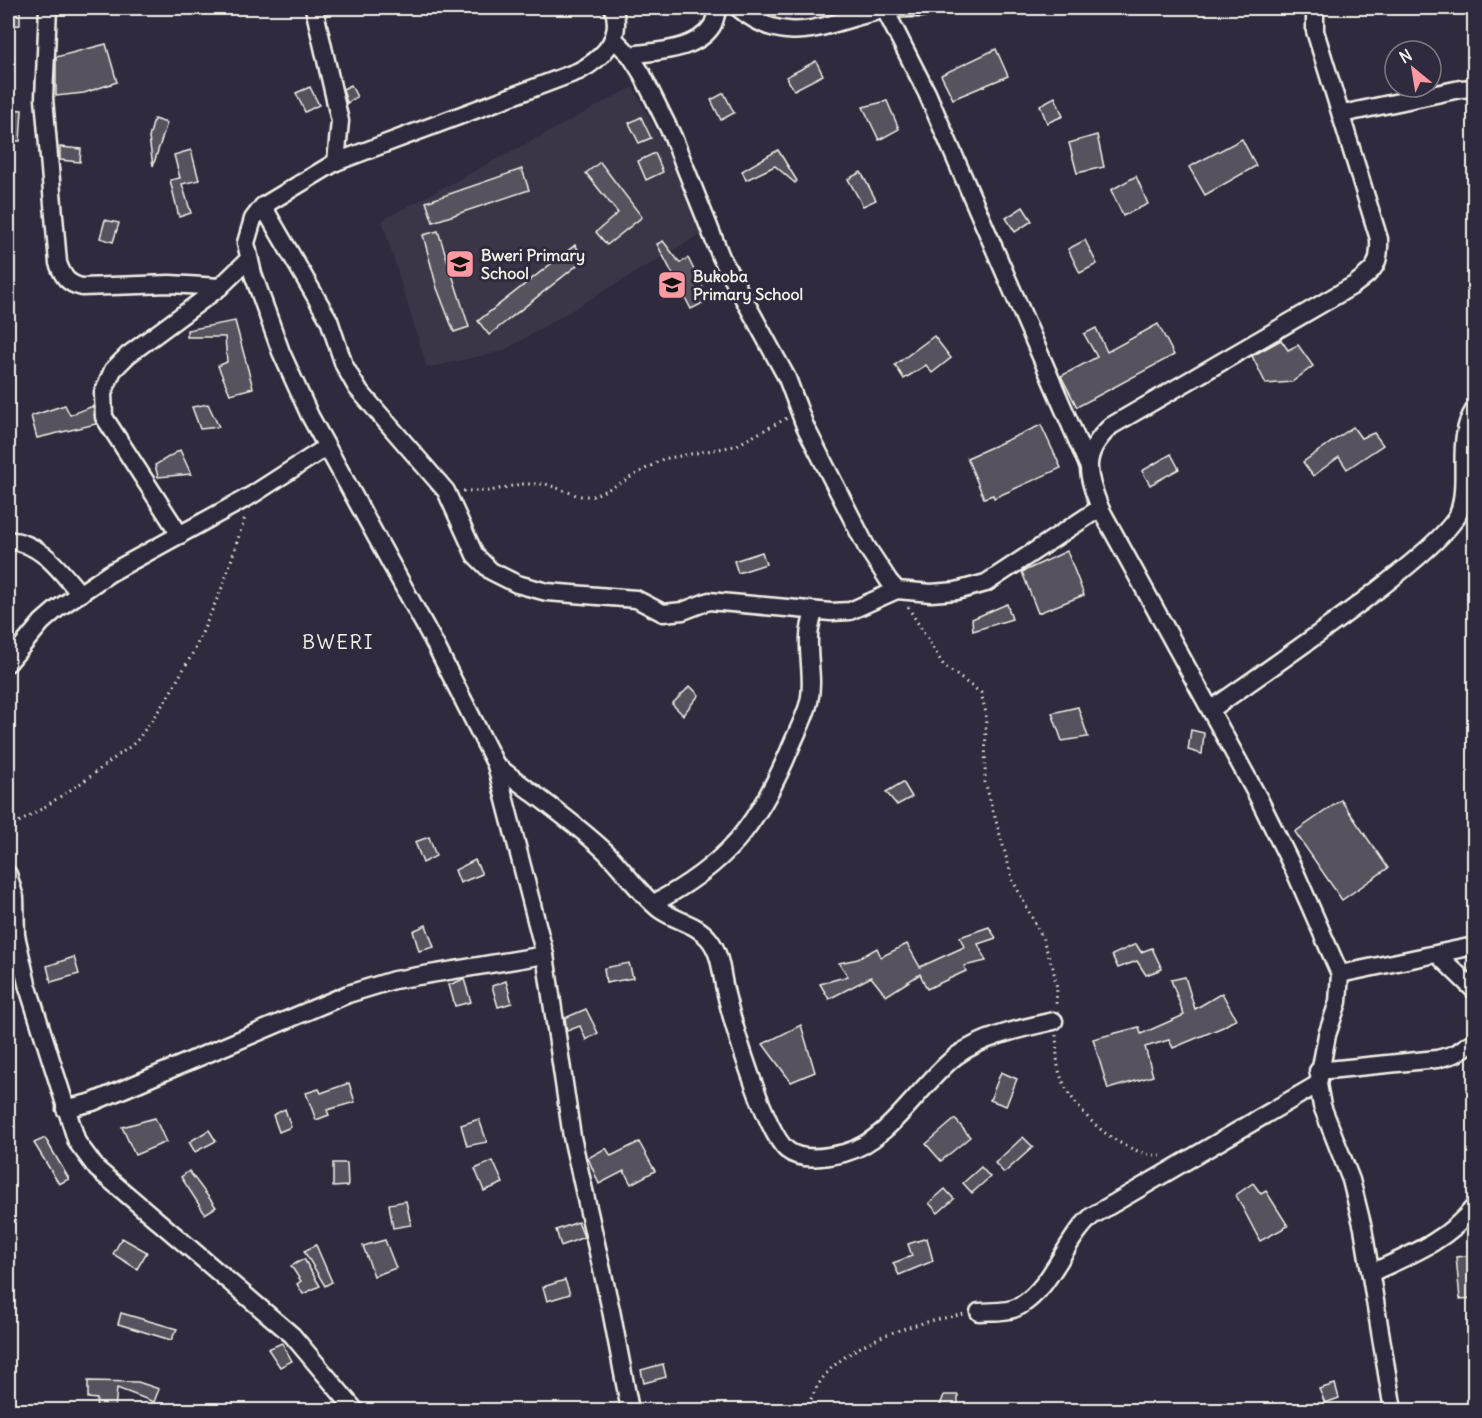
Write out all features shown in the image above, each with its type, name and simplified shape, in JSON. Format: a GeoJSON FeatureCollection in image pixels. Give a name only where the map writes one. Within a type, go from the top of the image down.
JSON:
{"type":"FeatureCollection","features":[{"type":"Feature","properties":{"kind":"street"},"geometry":{"type":"LineString","coordinates":[[48,8],[44,98],[58,263],[62,275],[71,285],[82,286],[170,284],[220,287]]}},
{"type":"Feature","properties":{"kind":"street"},"geometry":{"type":"LineString","coordinates":[[314,8],[340,121],[336,162]]}},
{"type":"Feature","properties":{"kind":"street"},"geometry":{"type":"LineString","coordinates":[[613,8],[616,16],[614,39],[598,61],[579,71],[336,162],[263,206],[253,219],[246,243],[281,352],[325,448],[436,646],[495,765],[545,954],[572,1137],[611,1310],[630,1410]]}},
{"type":"Feature","properties":{"kind":"street"},"geometry":{"type":"LineString","coordinates":[[630,55],[677,47],[699,39],[712,25],[718,8]]}},
{"type":"Feature","properties":{"kind":"street"},"geometry":{"type":"LineString","coordinates":[[738,8],[764,26],[789,32],[817,29],[885,8],[921,8]]}},
{"type":"Feature","properties":{"kind":"street"},"geometry":{"type":"LineString","coordinates":[[885,8],[927,93],[1087,463],[1100,508],[1212,709],[1296,873],[1340,974],[1338,1002],[1318,1078],[1322,1106],[1351,1180],[1371,1273],[1393,1410]]}},
{"type":"Feature","properties":{"kind":"street"},"geometry":{"type":"LineString","coordinates":[[1087,463],[1096,440],[1111,426],[1354,285],[1371,272],[1380,260],[1379,239],[1315,31],[1314,8]]}},
{"type":"Feature","properties":{"kind":"street"},"geometry":{"type":"LineString","coordinates":[[614,39],[630,55],[673,137],[721,257],[787,378],[799,410],[876,566],[897,590]]}},
{"type":"Feature","properties":{"kind":"street"},"geometry":{"type":"LineString","coordinates":[[1342,114],[1474,88]]}},
{"type":"Feature","properties":{"kind":"street"},"geometry":{"type":"LineString","coordinates":[[263,206],[329,321],[344,365],[357,388],[446,491],[475,555],[491,571],[517,584],[547,592],[636,599],[663,613],[683,610],[709,601],[814,611],[850,611],[897,590],[939,592],[986,583],[1100,508]]}},
{"type":"Feature","properties":{"kind":"street"},"geometry":{"type":"LineString","coordinates":[[180,535],[104,417],[103,393],[113,370],[128,355],[220,287],[249,258]]}},
{"type":"Feature","properties":{"kind":"street"},"geometry":{"type":"LineString","coordinates":[[1212,709],[1301,646],[1436,542],[1458,514],[1463,486],[1467,422],[1474,410]]}},
{"type":"Feature","properties":{"kind":"street"},"geometry":{"type":"LineString","coordinates":[[8,663],[42,622],[110,573],[252,495],[325,448]]}},
{"type":"Feature","properties":{"kind":"street"},"geometry":{"type":"LineString","coordinates":[[8,540],[33,547],[51,560],[80,594]]}},
{"type":"Feature","properties":{"kind":"street"},"geometry":{"type":"LineString","coordinates":[[654,903],[682,889],[718,862],[741,838],[760,811],[808,704],[813,676],[809,637],[814,611]]}},
{"type":"Feature","properties":{"kind":"street"},"geometry":{"type":"LineString","coordinates":[[495,765],[577,826],[660,909],[700,930],[717,951],[736,1029],[769,1123],[778,1141],[789,1152],[804,1158],[846,1152],[866,1144],[907,1108],[934,1076],[958,1054],[998,1036],[1054,1021]]}},
{"type":"Feature","properties":{"kind":"street"},"geometry":{"type":"LineString","coordinates":[[8,874],[15,898],[16,935],[27,984],[77,1143],[97,1169],[292,1335],[355,1410]]}},
{"type":"Feature","properties":{"kind":"street"},"geometry":{"type":"LineString","coordinates":[[1340,974],[1474,946]]}},
{"type":"Feature","properties":{"kind":"street"},"geometry":{"type":"LineString","coordinates":[[65,1108],[93,1102],[348,994],[394,980],[545,954]]}},
{"type":"Feature","properties":{"kind":"street"},"geometry":{"type":"LineString","coordinates":[[1437,954],[1474,990]]}},
{"type":"Feature","properties":{"kind":"street"},"geometry":{"type":"LineString","coordinates":[[979,1312],[1004,1311],[1019,1306],[1053,1270],[1079,1228],[1092,1216],[1318,1078],[1437,1059],[1455,1054],[1474,1041]]}},
{"type":"Feature","properties":{"kind":"street"},"geometry":{"type":"LineString","coordinates":[[1371,1273],[1429,1247],[1458,1227],[1474,1207]]}},
{"type":"Feature","properties":{"kind":"path"},"geometry":{"type":"LineString","coordinates":[[446,491],[490,490],[521,484],[546,484],[579,496],[593,495],[615,486],[663,459],[735,446],[799,410]]}},
{"type":"Feature","properties":{"kind":"path"},"geometry":{"type":"LineString","coordinates":[[8,827],[29,817],[84,781],[136,742],[166,700],[195,649],[224,583],[252,495]]}},
{"type":"Feature","properties":{"kind":"path"},"geometry":{"type":"LineString","coordinates":[[897,590],[944,666],[981,693],[986,713],[985,782],[1013,881],[1042,937],[1053,968],[1057,988],[1054,1021],[1060,1076],[1077,1104],[1100,1128],[1123,1144],[1152,1155],[1191,1157]]}},
{"type":"Feature","properties":{"kind":"path"},"geometry":{"type":"LineString","coordinates":[[806,1410],[817,1387],[835,1364],[858,1349],[883,1335],[936,1319],[979,1312]]}},
{"type":"Feature","properties":{"kind":"shaded area","name":"Bweri Primary School"},"geometry":{"type":"Polygon","coordinates":[[[633,87],[709,229],[503,351],[427,368],[382,220],[633,87]]]}},
{"type":"Feature","properties":{"kind":"building"},"geometry":{"type":"Polygon","coordinates":[[[8,8],[20,8],[20,25],[8,26],[8,8]]]}},
{"type":"Feature","properties":{"kind":"building"},"geometry":{"type":"Polygon","coordinates":[[[106,44],[117,82],[84,93],[56,96],[56,57],[106,44]]]}},
{"type":"Feature","properties":{"kind":"building"},"geometry":{"type":"Polygon","coordinates":[[[996,49],[1008,76],[953,99],[941,75],[996,49]]]}},
{"type":"Feature","properties":{"kind":"building"},"geometry":{"type":"Polygon","coordinates":[[[816,61],[823,75],[794,90],[786,77],[816,61]]]}},
{"type":"Feature","properties":{"kind":"building"},"geometry":{"type":"Polygon","coordinates":[[[351,85],[357,97],[347,103],[343,89],[351,85]]]}},
{"type":"Feature","properties":{"kind":"building"},"geometry":{"type":"Polygon","coordinates":[[[310,87],[319,105],[305,112],[296,93],[310,87]]]}},
{"type":"Feature","properties":{"kind":"building"},"geometry":{"type":"Polygon","coordinates":[[[724,93],[734,113],[721,120],[711,100],[724,93]]]}},
{"type":"Feature","properties":{"kind":"building"},"geometry":{"type":"Polygon","coordinates":[[[1055,97],[1063,116],[1047,123],[1040,105],[1055,97]]]}},
{"type":"Feature","properties":{"kind":"building"},"geometry":{"type":"Polygon","coordinates":[[[887,101],[899,129],[879,140],[863,107],[887,101]]]}},
{"type":"Feature","properties":{"kind":"building"},"geometry":{"type":"Polygon","coordinates":[[[8,109],[22,110],[20,141],[8,141],[8,109]]]}},
{"type":"Feature","properties":{"kind":"building"},"geometry":{"type":"Polygon","coordinates":[[[641,117],[651,138],[639,143],[629,123],[641,117]]]}},
{"type":"Feature","properties":{"kind":"building"},"geometry":{"type":"Polygon","coordinates":[[[154,119],[167,123],[153,166],[149,138],[154,119]]]}},
{"type":"Feature","properties":{"kind":"building"},"geometry":{"type":"Polygon","coordinates":[[[1097,135],[1104,167],[1077,173],[1069,143],[1097,135]]]}},
{"type":"Feature","properties":{"kind":"building"},"geometry":{"type":"Polygon","coordinates":[[[1242,139],[1256,166],[1205,195],[1189,167],[1242,139]]]}},
{"type":"Feature","properties":{"kind":"building"},"geometry":{"type":"Polygon","coordinates":[[[60,147],[81,149],[80,162],[60,160],[60,147]]]}},
{"type":"Feature","properties":{"kind":"building"},"geometry":{"type":"Polygon","coordinates":[[[191,150],[199,180],[182,184],[191,213],[179,217],[170,180],[180,178],[174,155],[191,150]]]}},
{"type":"Feature","properties":{"kind":"building"},"geometry":{"type":"Polygon","coordinates":[[[778,150],[797,181],[795,183],[775,166],[746,180],[742,171],[778,150]]]}},
{"type":"Feature","properties":{"kind":"building"},"geometry":{"type":"Polygon","coordinates":[[[655,153],[663,172],[646,180],[638,161],[655,153]]]}},
{"type":"Feature","properties":{"kind":"building"},"geometry":{"type":"Polygon","coordinates":[[[600,162],[642,217],[607,245],[596,232],[618,213],[586,173],[600,162]]]}},
{"type":"Feature","properties":{"kind":"building"},"geometry":{"type":"Polygon","coordinates":[[[522,169],[529,190],[433,222],[426,202],[522,169]]]}},
{"type":"Feature","properties":{"kind":"building"},"geometry":{"type":"Polygon","coordinates":[[[861,172],[876,200],[863,206],[848,179],[861,172]]]}},
{"type":"Feature","properties":{"kind":"building"},"geometry":{"type":"Polygon","coordinates":[[[1136,176],[1148,204],[1123,216],[1111,190],[1136,176]]]}},
{"type":"Feature","properties":{"kind":"building"},"geometry":{"type":"Polygon","coordinates":[[[1023,207],[1032,221],[1015,232],[1006,218],[1023,207]]]}},
{"type":"Feature","properties":{"kind":"building"},"geometry":{"type":"Polygon","coordinates":[[[105,220],[119,223],[113,242],[100,238],[105,220]]]}},
{"type":"Feature","properties":{"kind":"building"},"geometry":{"type":"Polygon","coordinates":[[[438,231],[469,327],[454,332],[437,288],[423,235],[438,231]]]}},
{"type":"Feature","properties":{"kind":"building"},"geometry":{"type":"Polygon","coordinates":[[[1085,240],[1097,264],[1080,273],[1068,249],[1085,240]]]}},
{"type":"Feature","properties":{"kind":"building"},"geometry":{"type":"Polygon","coordinates":[[[663,241],[680,263],[688,258],[709,300],[691,309],[657,244],[663,241]]]}},
{"type":"Feature","properties":{"kind":"building"},"geometry":{"type":"Polygon","coordinates":[[[575,245],[585,259],[489,335],[478,321],[575,245]]]}},
{"type":"Feature","properties":{"kind":"building"},"geometry":{"type":"Polygon","coordinates":[[[235,321],[253,388],[230,394],[218,366],[227,362],[225,337],[187,337],[187,330],[235,321]]]}},
{"type":"Feature","properties":{"kind":"building"},"geometry":{"type":"Polygon","coordinates":[[[1158,324],[1174,355],[1077,407],[1061,376],[1097,357],[1084,334],[1096,328],[1107,352],[1158,324]]]}},
{"type":"Feature","properties":{"kind":"building"},"geometry":{"type":"Polygon","coordinates":[[[934,336],[951,358],[932,373],[926,365],[904,379],[895,365],[934,336]]]}},
{"type":"Feature","properties":{"kind":"building"},"geometry":{"type":"Polygon","coordinates":[[[1281,340],[1288,350],[1298,345],[1313,366],[1292,382],[1266,384],[1252,356],[1281,340]]]}},
{"type":"Feature","properties":{"kind":"building"},"geometry":{"type":"Polygon","coordinates":[[[208,404],[219,427],[200,429],[192,407],[208,404]]]}},
{"type":"Feature","properties":{"kind":"building"},"geometry":{"type":"Polygon","coordinates":[[[65,405],[70,415],[93,406],[96,424],[37,438],[31,416],[65,405]]]}},
{"type":"Feature","properties":{"kind":"building"},"geometry":{"type":"Polygon","coordinates":[[[1041,425],[1061,468],[994,498],[993,495],[984,498],[967,458],[1041,425]]]}},
{"type":"Feature","properties":{"kind":"building"},"geometry":{"type":"Polygon","coordinates":[[[1353,427],[1361,438],[1374,433],[1383,445],[1347,469],[1339,457],[1313,476],[1303,462],[1353,427]]]}},
{"type":"Feature","properties":{"kind":"building"},"geometry":{"type":"Polygon","coordinates":[[[180,450],[191,474],[158,477],[155,465],[180,450]]]}},
{"type":"Feature","properties":{"kind":"building"},"geometry":{"type":"Polygon","coordinates":[[[1171,454],[1179,469],[1150,485],[1142,471],[1171,454]]]}},
{"type":"Feature","properties":{"kind":"building"},"geometry":{"type":"Polygon","coordinates":[[[1067,551],[1084,595],[1038,613],[1022,572],[1067,551]]]}},
{"type":"Feature","properties":{"kind":"building"},"geometry":{"type":"Polygon","coordinates":[[[762,552],[766,564],[738,573],[734,561],[762,552]]]}},
{"type":"Feature","properties":{"kind":"building"},"geometry":{"type":"Polygon","coordinates":[[[1007,604],[1012,619],[973,631],[972,619],[1007,604]]]}},
{"type":"Feature","properties":{"kind":"building"},"geometry":{"type":"Polygon","coordinates":[[[690,686],[699,695],[683,715],[672,704],[690,686]]]}},
{"type":"Feature","properties":{"kind":"building"},"geometry":{"type":"Polygon","coordinates":[[[1078,707],[1088,737],[1062,741],[1052,713],[1078,707]]]}},
{"type":"Feature","properties":{"kind":"building"},"geometry":{"type":"Polygon","coordinates":[[[1191,730],[1204,733],[1202,754],[1188,750],[1191,730]]]}},
{"type":"Feature","properties":{"kind":"building"},"geometry":{"type":"Polygon","coordinates":[[[903,782],[912,797],[897,805],[886,792],[903,782]]]}},
{"type":"Feature","properties":{"kind":"building"},"geometry":{"type":"Polygon","coordinates":[[[1341,800],[1388,868],[1342,900],[1295,832],[1341,800]]]}},
{"type":"Feature","properties":{"kind":"building"},"geometry":{"type":"Polygon","coordinates":[[[429,837],[436,856],[423,863],[415,842],[429,837]]]}},
{"type":"Feature","properties":{"kind":"building"},"geometry":{"type":"Polygon","coordinates":[[[475,860],[482,874],[460,883],[455,870],[475,860]]]}},
{"type":"Feature","properties":{"kind":"building"},"geometry":{"type":"Polygon","coordinates":[[[426,925],[434,947],[419,951],[413,931],[426,925]]]}},
{"type":"Feature","properties":{"kind":"building"},"geometry":{"type":"Polygon","coordinates":[[[989,927],[996,938],[978,944],[986,961],[964,966],[966,971],[927,989],[920,974],[886,996],[871,977],[829,999],[820,984],[848,976],[839,963],[858,959],[877,948],[881,957],[907,944],[920,967],[964,947],[960,937],[989,927]]]}},
{"type":"Feature","properties":{"kind":"building"},"geometry":{"type":"Polygon","coordinates":[[[1136,944],[1141,952],[1152,948],[1162,969],[1146,975],[1137,961],[1118,968],[1112,955],[1136,944]]]}},
{"type":"Feature","properties":{"kind":"building"},"geometry":{"type":"Polygon","coordinates":[[[74,957],[79,974],[51,982],[47,966],[74,957]]]}},
{"type":"Feature","properties":{"kind":"building"},"geometry":{"type":"Polygon","coordinates":[[[629,963],[633,978],[606,983],[604,968],[629,963]]]}},
{"type":"Feature","properties":{"kind":"building"},"geometry":{"type":"Polygon","coordinates":[[[1185,977],[1195,1009],[1222,993],[1236,1019],[1223,1027],[1173,1048],[1169,1040],[1145,1047],[1153,1076],[1108,1089],[1093,1039],[1139,1027],[1141,1034],[1184,1015],[1171,980],[1185,977]]]}},
{"type":"Feature","properties":{"kind":"building"},"geometry":{"type":"Polygon","coordinates":[[[464,979],[471,1002],[455,1006],[449,985],[464,979]]]}},
{"type":"Feature","properties":{"kind":"building"},"geometry":{"type":"Polygon","coordinates":[[[506,981],[512,1003],[498,1007],[492,986],[506,981]]]}},
{"type":"Feature","properties":{"kind":"building"},"geometry":{"type":"Polygon","coordinates":[[[586,1009],[598,1033],[586,1040],[580,1026],[567,1031],[565,1018],[586,1009]]]}},
{"type":"Feature","properties":{"kind":"building"},"geometry":{"type":"Polygon","coordinates":[[[801,1025],[815,1072],[791,1082],[763,1044],[801,1025]]]}},
{"type":"Feature","properties":{"kind":"building"},"geometry":{"type":"Polygon","coordinates":[[[1001,1072],[1017,1079],[1006,1106],[990,1100],[1001,1072]]]}},
{"type":"Feature","properties":{"kind":"building"},"geometry":{"type":"Polygon","coordinates":[[[349,1083],[355,1102],[327,1110],[329,1115],[316,1120],[306,1093],[319,1089],[321,1093],[349,1083]]]}},
{"type":"Feature","properties":{"kind":"building"},"geometry":{"type":"Polygon","coordinates":[[[285,1109],[291,1127],[279,1132],[273,1115],[285,1109]]]}},
{"type":"Feature","properties":{"kind":"building"},"geometry":{"type":"Polygon","coordinates":[[[155,1118],[166,1142],[135,1155],[122,1127],[155,1118]]]}},
{"type":"Feature","properties":{"kind":"building"},"geometry":{"type":"Polygon","coordinates":[[[479,1119],[487,1142],[467,1146],[461,1125],[479,1119]]]}},
{"type":"Feature","properties":{"kind":"building"},"geometry":{"type":"Polygon","coordinates":[[[955,1119],[970,1137],[941,1161],[926,1144],[955,1119]]]}},
{"type":"Feature","properties":{"kind":"building"},"geometry":{"type":"Polygon","coordinates":[[[209,1130],[216,1141],[195,1152],[189,1142],[209,1130]]]}},
{"type":"Feature","properties":{"kind":"building"},"geometry":{"type":"Polygon","coordinates":[[[1023,1137],[1033,1147],[1004,1173],[995,1163],[1023,1137]]]}},
{"type":"Feature","properties":{"kind":"building"},"geometry":{"type":"Polygon","coordinates":[[[45,1138],[69,1179],[59,1184],[34,1143],[45,1138]]]}},
{"type":"Feature","properties":{"kind":"building"},"geometry":{"type":"Polygon","coordinates":[[[639,1142],[655,1171],[631,1184],[624,1171],[599,1184],[588,1158],[606,1148],[611,1156],[639,1142]]]}},
{"type":"Feature","properties":{"kind":"building"},"geometry":{"type":"Polygon","coordinates":[[[493,1161],[503,1183],[484,1191],[475,1169],[493,1161]]]}},
{"type":"Feature","properties":{"kind":"building"},"geometry":{"type":"Polygon","coordinates":[[[333,1163],[347,1163],[348,1186],[333,1187],[333,1163]]]}},
{"type":"Feature","properties":{"kind":"building"},"geometry":{"type":"Polygon","coordinates":[[[981,1167],[990,1177],[972,1193],[963,1183],[981,1167]]]}},
{"type":"Feature","properties":{"kind":"building"},"geometry":{"type":"Polygon","coordinates":[[[189,1171],[216,1207],[205,1214],[181,1177],[189,1171]]]}},
{"type":"Feature","properties":{"kind":"building"},"geometry":{"type":"Polygon","coordinates":[[[1253,1183],[1261,1194],[1266,1191],[1288,1226],[1260,1241],[1236,1195],[1253,1183]]]}},
{"type":"Feature","properties":{"kind":"building"},"geometry":{"type":"Polygon","coordinates":[[[945,1189],[954,1199],[938,1213],[929,1203],[945,1189]]]}},
{"type":"Feature","properties":{"kind":"building"},"geometry":{"type":"Polygon","coordinates":[[[406,1201],[411,1225],[393,1228],[389,1204],[406,1201]]]}},
{"type":"Feature","properties":{"kind":"building"},"geometry":{"type":"Polygon","coordinates":[[[578,1222],[584,1237],[561,1246],[556,1230],[578,1222]]]}},
{"type":"Feature","properties":{"kind":"building"},"geometry":{"type":"Polygon","coordinates":[[[122,1238],[147,1252],[137,1269],[113,1254],[122,1238]]]}},
{"type":"Feature","properties":{"kind":"building"},"geometry":{"type":"Polygon","coordinates":[[[927,1238],[933,1261],[899,1275],[893,1263],[912,1256],[908,1244],[927,1238]]]}},
{"type":"Feature","properties":{"kind":"building"},"geometry":{"type":"Polygon","coordinates":[[[385,1240],[396,1268],[374,1276],[363,1246],[385,1240]]]}},
{"type":"Feature","properties":{"kind":"building"},"geometry":{"type":"Polygon","coordinates":[[[316,1245],[332,1282],[325,1286],[304,1251],[316,1245]]]}},
{"type":"Feature","properties":{"kind":"building"},"geometry":{"type":"Polygon","coordinates":[[[1474,1255],[1474,1298],[1460,1299],[1456,1257],[1474,1255]]]}},
{"type":"Feature","properties":{"kind":"building"},"geometry":{"type":"Polygon","coordinates":[[[304,1259],[320,1286],[303,1294],[297,1284],[301,1281],[291,1266],[304,1259]]]}},
{"type":"Feature","properties":{"kind":"building"},"geometry":{"type":"Polygon","coordinates":[[[565,1280],[570,1294],[547,1301],[543,1287],[565,1280]]]}},
{"type":"Feature","properties":{"kind":"building"},"geometry":{"type":"Polygon","coordinates":[[[121,1313],[177,1329],[171,1340],[118,1324],[121,1313]]]}},
{"type":"Feature","properties":{"kind":"building"},"geometry":{"type":"Polygon","coordinates":[[[282,1343],[292,1361],[280,1367],[268,1349],[282,1343]]]}},
{"type":"Feature","properties":{"kind":"building"},"geometry":{"type":"Polygon","coordinates":[[[663,1364],[666,1377],[644,1383],[641,1370],[663,1364]]]}},
{"type":"Feature","properties":{"kind":"building"},"geometry":{"type":"Polygon","coordinates":[[[88,1381],[138,1382],[159,1389],[154,1402],[117,1388],[115,1410],[96,1410],[97,1399],[88,1398],[88,1381]]]}},
{"type":"Feature","properties":{"kind":"building"},"geometry":{"type":"Polygon","coordinates":[[[1335,1384],[1339,1398],[1325,1403],[1319,1389],[1335,1384]]]}},
{"type":"Feature","properties":{"kind":"building"},"geometry":{"type":"Polygon","coordinates":[[[944,1395],[958,1395],[958,1408],[939,1408],[944,1395]]]}},
{"type":"Feature","properties":{"kind":"place","name":"Bweri Primary School"},"geometry":{"type":"Point","coordinates":[460,264]}},
{"type":"Feature","properties":{"kind":"place","name":"Bukoba Primary School"},"geometry":{"type":"Point","coordinates":[672,285]}},
{"type":"Feature","properties":{"kind":"district","name":"BWERI"},"geometry":{"type":"Point","coordinates":[338,642]}}]}
